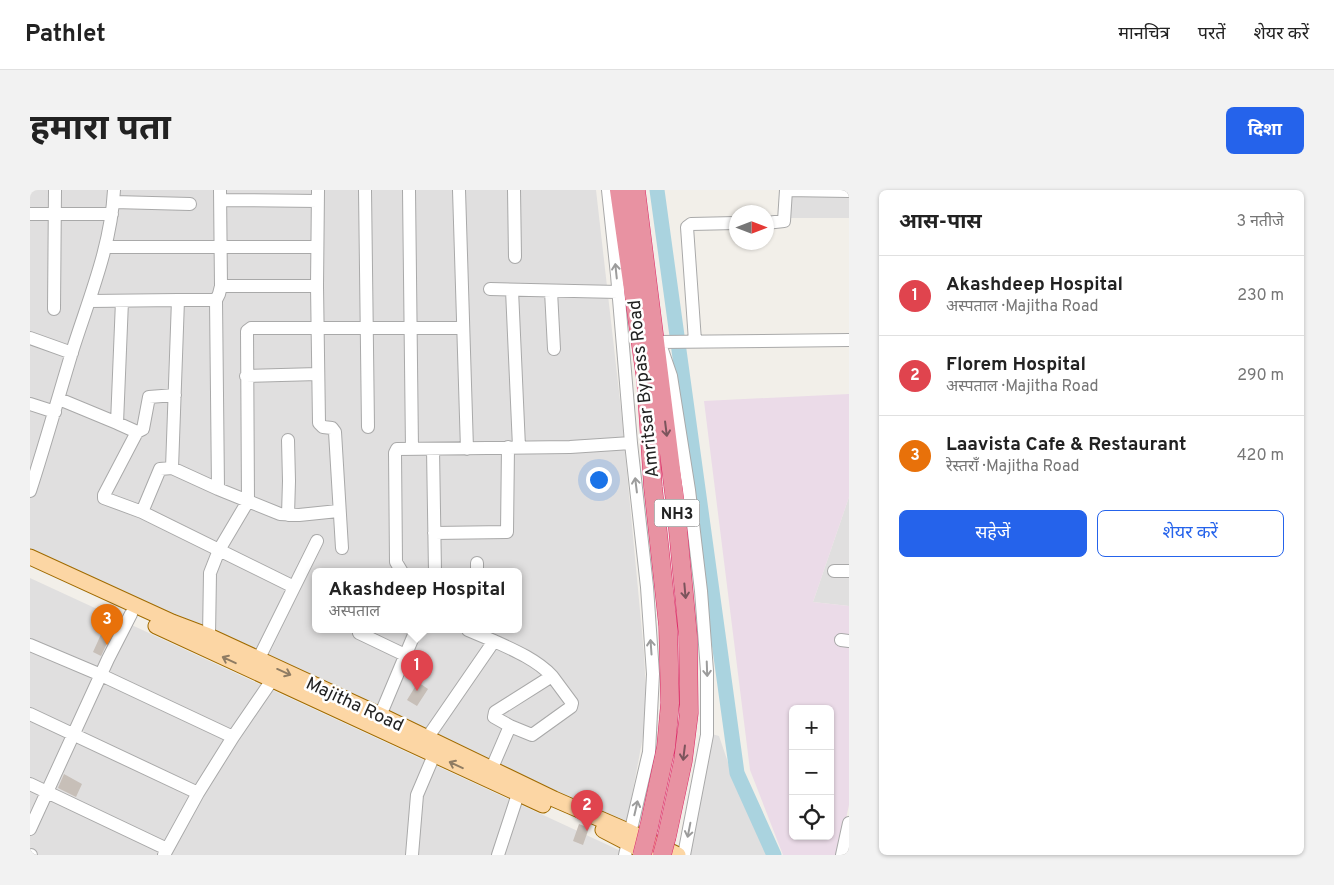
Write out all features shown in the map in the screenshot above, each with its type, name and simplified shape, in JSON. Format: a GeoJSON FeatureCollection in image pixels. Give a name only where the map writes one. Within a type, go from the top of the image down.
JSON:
{"type":"FeatureCollection","features":[{"type":"Feature","properties":{"kind":"highway","name":"Amritsar Bypass Road"},"geometry":{"type":"LineString","coordinates":[[619,190],[646,380],[653,487],[668,626],[670,703],[666,747],[642,855]]}},
{"type":"Feature","properties":{"kind":"highway","name":"Amritsar Bypass Road"},"geometry":{"type":"LineString","coordinates":[[636,190],[661,337],[683,574],[690,675],[689,713],[683,761],[662,855]]}},
{"type":"Feature","properties":{"kind":"main road","name":"Majitha Road"},"geometry":{"type":"LineString","coordinates":[[30,557],[172,622],[208,636],[255,665],[272,680],[377,721]]}},
{"type":"Feature","properties":{"kind":"main road","name":"Majitha Road"},"geometry":{"type":"LineString","coordinates":[[30,567],[131,614],[255,665],[377,721],[427,747],[554,799],[628,843],[678,855]]}},
{"type":"Feature","properties":{"kind":"main road","name":"Majitha Road"},"geometry":{"type":"LineString","coordinates":[[489,774],[518,794],[610,833],[651,855]]}},
{"type":"Feature","properties":{"kind":"street"},"geometry":{"type":"LineString","coordinates":[[54,309],[55,190]]}},
{"type":"Feature","properties":{"kind":"street"},"geometry":{"type":"LineString","coordinates":[[365,190],[368,427]]}},
{"type":"Feature","properties":{"kind":"street"},"geometry":{"type":"LineString","coordinates":[[409,190],[412,449]]}},
{"type":"Feature","properties":{"kind":"street"},"geometry":{"type":"LineString","coordinates":[[459,190],[467,449]]}},
{"type":"Feature","properties":{"kind":"street"},"geometry":{"type":"LineString","coordinates":[[514,190],[515,257]]}},
{"type":"Feature","properties":{"kind":"street"},"geometry":{"type":"LineString","coordinates":[[608,190],[654,674],[649,752],[628,843]]}},
{"type":"Feature","properties":{"kind":"street"},"geometry":{"type":"LineString","coordinates":[[774,222],[784,221],[786,190],[849,190]]}},
{"type":"Feature","properties":{"kind":"street"},"geometry":{"type":"LineString","coordinates":[[218,489],[216,300],[221,286],[220,195],[318,195],[317,286],[320,423],[323,427],[332,428],[335,432],[338,511],[342,548]]}},
{"type":"Feature","properties":{"kind":"street"},"geometry":{"type":"LineString","coordinates":[[30,490],[32,475],[55,412],[106,247],[110,232],[113,202]]}},
{"type":"Feature","properties":{"kind":"street"},"geometry":{"type":"LineString","coordinates":[[30,214],[55,214],[113,202],[190,204]]}},
{"type":"Feature","properties":{"kind":"street"},"geometry":{"type":"LineString","coordinates":[[692,341],[687,228],[691,224],[729,223]]}},
{"type":"Feature","properties":{"kind":"street"},"geometry":{"type":"LineString","coordinates":[[106,247],[317,247]]}},
{"type":"Feature","properties":{"kind":"street"},"geometry":{"type":"LineString","coordinates":[[221,286],[317,286]]}},
{"type":"Feature","properties":{"kind":"street"},"geometry":{"type":"LineString","coordinates":[[490,289],[618,292]]}},
{"type":"Feature","properties":{"kind":"street"},"geometry":{"type":"LineString","coordinates":[[434,533],[507,532],[513,447],[512,290]]}},
{"type":"Feature","properties":{"kind":"street"},"geometry":{"type":"LineString","coordinates":[[551,291],[554,349]]}},
{"type":"Feature","properties":{"kind":"street"},"geometry":{"type":"LineString","coordinates":[[172,468],[178,300]]}},
{"type":"Feature","properties":{"kind":"street"},"geometry":{"type":"LineString","coordinates":[[90,301],[216,300]]}},
{"type":"Feature","properties":{"kind":"street"},"geometry":{"type":"LineString","coordinates":[[117,422],[122,301]]}},
{"type":"Feature","properties":{"kind":"street"},"geometry":{"type":"LineString","coordinates":[[208,636],[209,578],[219,550],[248,502],[246,334],[249,329],[463,328]]}},
{"type":"Feature","properties":{"kind":"street"},"geometry":{"type":"LineString","coordinates":[[684,855],[707,735],[707,671],[702,591],[687,481],[671,376],[661,337],[692,341],[849,340]]}},
{"type":"Feature","properties":{"kind":"street"},"geometry":{"type":"LineString","coordinates":[[30,338],[72,352]]}},
{"type":"Feature","properties":{"kind":"street"},"geometry":{"type":"LineString","coordinates":[[246,376],[318,374]]}},
{"type":"Feature","properties":{"kind":"street"},"geometry":{"type":"LineString","coordinates":[[175,395],[149,396],[143,429],[137,432],[104,497],[105,499],[142,512],[294,587]]}},
{"type":"Feature","properties":{"kind":"street"},"geometry":{"type":"LineString","coordinates":[[59,399],[137,432]]}},
{"type":"Feature","properties":{"kind":"street"},"geometry":{"type":"LineString","coordinates":[[30,404],[55,412]]}},
{"type":"Feature","properties":{"kind":"street"},"geometry":{"type":"LineString","coordinates":[[288,440],[288,516]]}},
{"type":"Feature","properties":{"kind":"street"},"geometry":{"type":"LineString","coordinates":[[400,568],[396,562],[395,454],[397,449],[570,447],[631,443]]}},
{"type":"Feature","properties":{"kind":"street"},"geometry":{"type":"LineString","coordinates":[[433,449],[435,568]]}},
{"type":"Feature","properties":{"kind":"street"},"geometry":{"type":"LineString","coordinates":[[142,512],[160,469],[172,468],[248,502],[288,516],[338,511]]}},
{"type":"Feature","properties":{"kind":"street"},"geometry":{"type":"LineString","coordinates":[[255,665],[317,540]]}},
{"type":"Feature","properties":{"kind":"street"},"geometry":{"type":"LineString","coordinates":[[834,570],[849,571]]}},
{"type":"Feature","properties":{"kind":"street"},"geometry":{"type":"LineString","coordinates":[[30,829],[131,614]]}},
{"type":"Feature","properties":{"kind":"street"},"geometry":{"type":"LineString","coordinates":[[359,633],[405,655]]}},
{"type":"Feature","properties":{"kind":"street"},"geometry":{"type":"LineString","coordinates":[[377,721],[415,633]]}},
{"type":"Feature","properties":{"kind":"street"},"geometry":{"type":"LineString","coordinates":[[474,633],[524,656],[547,671],[552,676],[572,703],[571,707],[532,735],[494,718],[494,712],[552,676]]}},
{"type":"Feature","properties":{"kind":"street"},"geometry":{"type":"LineString","coordinates":[[412,855],[417,795],[427,747],[494,642]]}},
{"type":"Feature","properties":{"kind":"street"},"geometry":{"type":"LineString","coordinates":[[30,645],[101,675],[233,737]]}},
{"type":"Feature","properties":{"kind":"street"},"geometry":{"type":"LineString","coordinates":[[30,784],[165,852],[198,793],[272,680]]}},
{"type":"Feature","properties":{"kind":"street"},"geometry":{"type":"LineString","coordinates":[[30,714],[198,793]]}},
{"type":"Feature","properties":{"kind":"street"},"geometry":{"type":"LineString","coordinates":[[489,774],[510,726]]}},
{"type":"Feature","properties":{"kind":"street"},"geometry":{"type":"LineString","coordinates":[[498,855],[518,794]]}},
{"type":"Feature","properties":{"kind":"street"},"geometry":{"type":"LineString","coordinates":[[849,823],[843,855],[849,855]]}},
{"type":"Feature","properties":{"kind":"shaded area"},"geometry":{"type":"Polygon","coordinates":[[[30,190],[596,190],[621,409],[644,653],[647,715],[626,827],[30,552],[30,190]]]}},
{"type":"Feature","properties":{"kind":"shaded area"},"geometry":{"type":"Polygon","coordinates":[[[788,190],[849,190],[849,218],[788,218],[788,190]]]}},
{"type":"Feature","properties":{"kind":"shaded area"},"geometry":{"type":"Polygon","coordinates":[[[849,394],[849,497],[813,602],[849,606],[849,805],[838,855],[783,855],[750,770],[704,401],[849,394]]]}},
{"type":"Feature","properties":{"kind":"shaded area"},"geometry":{"type":"Polygon","coordinates":[[[849,497],[849,606],[813,602],[849,497]]]}},
{"type":"Feature","properties":{"kind":"shaded area"},"geometry":{"type":"Polygon","coordinates":[[[30,578],[623,852],[623,855],[30,855],[30,578]]]}},
{"type":"Feature","properties":{"kind":"shaded area"},"geometry":{"type":"Polygon","coordinates":[[[708,733],[719,736],[737,789],[769,855],[680,855],[708,733]]]}},
{"type":"Feature","properties":{"kind":"building"},"geometry":{"type":"Polygon","coordinates":[[[103,630],[111,635],[101,656],[93,652],[103,630]]]}},
{"type":"Feature","properties":{"kind":"building"},"geometry":{"type":"Polygon","coordinates":[[[418,682],[428,689],[417,706],[407,700],[418,682]]]}},
{"type":"Feature","properties":{"kind":"building"},"geometry":{"type":"Polygon","coordinates":[[[64,774],[82,784],[76,797],[58,788],[64,774]]]}},
{"type":"Feature","properties":{"kind":"building"},"geometry":{"type":"Polygon","coordinates":[[[579,824],[589,828],[583,845],[573,841],[579,824]]]}},
{"type":"Feature","properties":{"kind":"waterway"},"geometry":{"type":"LineString","coordinates":[[657,190],[737,773],[774,855]]}},
{"type":"Feature","properties":{"kind":"place","name":"Laavista Cafe & Restaurant"},"geometry":{"type":"Point","coordinates":[107,645]}},
{"type":"Feature","properties":{"kind":"place","name":"Akashdeep Hospital"},"geometry":{"type":"Point","coordinates":[417,691]}},
{"type":"Feature","properties":{"kind":"place","name":"Florem Hospital"},"geometry":{"type":"Point","coordinates":[587,831]}}]}
